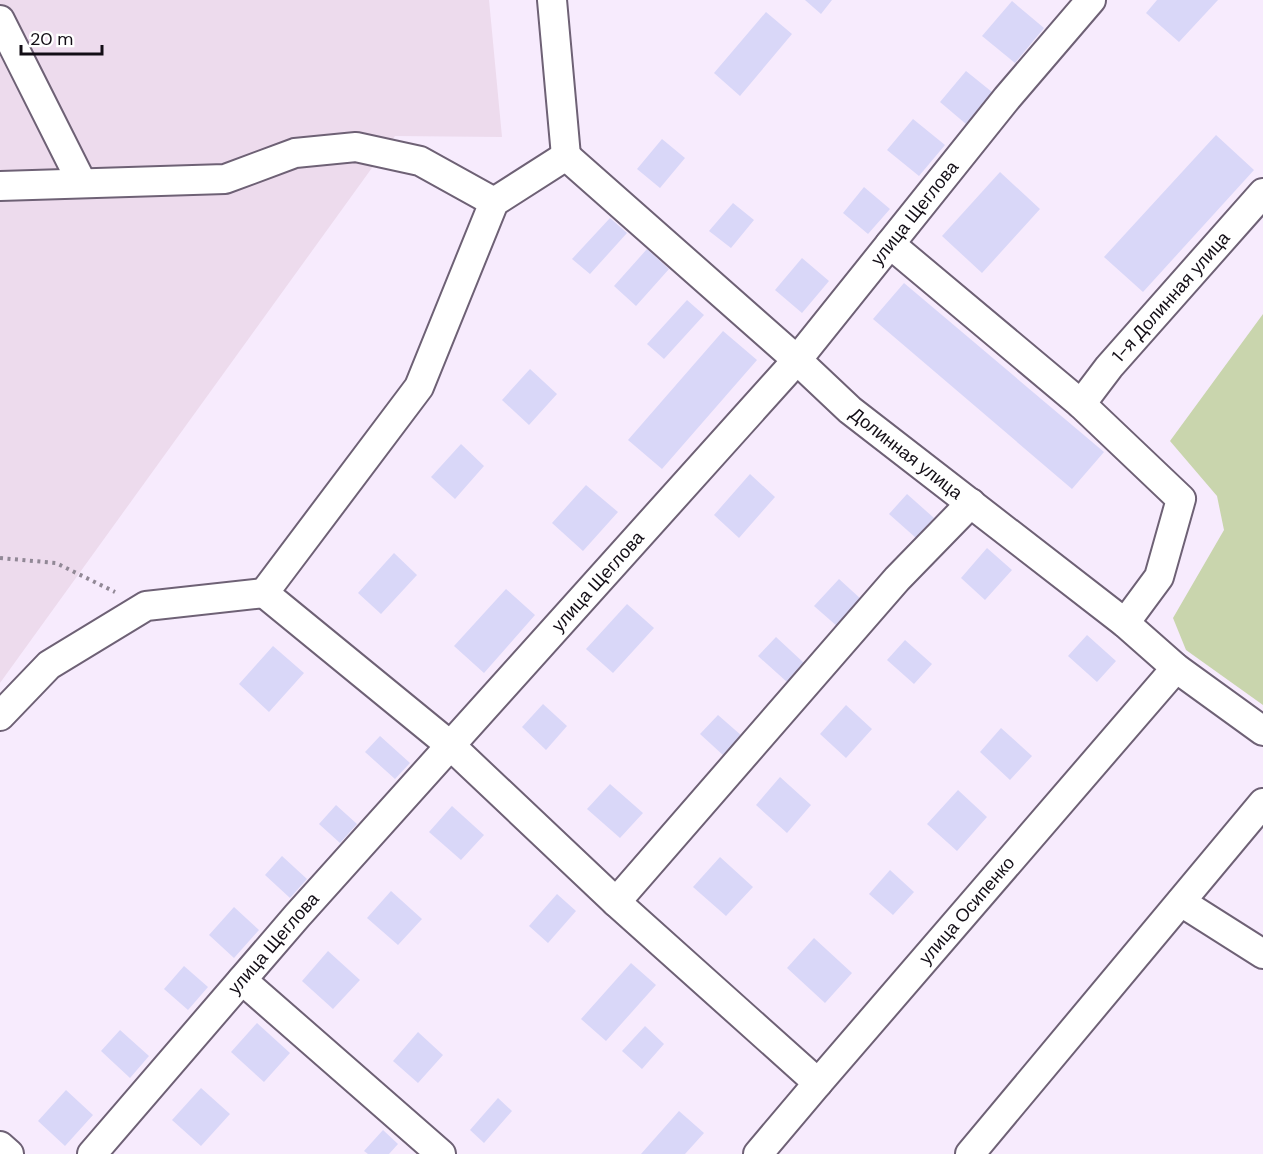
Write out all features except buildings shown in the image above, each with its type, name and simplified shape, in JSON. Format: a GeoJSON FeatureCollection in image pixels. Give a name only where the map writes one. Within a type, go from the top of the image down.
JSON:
{"type":"FeatureCollection","features":[{"type":"Feature","properties":{"kind":"street"},"geometry":{"type":"LineString","coordinates":[[264,593],[419,387],[494,202],[566,156],[552,0]]}},
{"type":"Feature","properties":{"kind":"street","name":"улица Щеглова"},"geometry":{"type":"LineString","coordinates":[[92,1154],[242,980],[797,360],[1007,98],[1091,0]]}},
{"type":"Feature","properties":{"kind":"street"},"geometry":{"type":"LineString","coordinates":[[0,20],[82,183]]}},
{"type":"Feature","properties":{"kind":"street"},"geometry":{"type":"LineString","coordinates":[[0,186],[225,178],[295,153],[356,147],[420,161],[494,202]]}},
{"type":"Feature","properties":{"kind":"street","name":"Долинная улица"},"geometry":{"type":"LineString","coordinates":[[566,156],[797,360],[850,410],[1125,622],[1176,668],[1263,731]]}},
{"type":"Feature","properties":{"kind":"street","name":"1-я Долинная улица"},"geometry":{"type":"LineString","coordinates":[[1081,404],[1109,367],[1263,193]]}},
{"type":"Feature","properties":{"kind":"street"},"geometry":{"type":"LineString","coordinates":[[890,243],[1081,404],[1181,499],[1159,577],[1125,622]]}},
{"type":"Feature","properties":{"kind":"street"},"geometry":{"type":"LineString","coordinates":[[616,902],[897,579],[971,503]]}},
{"type":"Feature","properties":{"kind":"street"},"geometry":{"type":"LineString","coordinates":[[0,716],[49,665],[146,606],[264,593],[451,746],[616,902],[818,1083]]}},
{"type":"Feature","properties":{"kind":"street","name":"улица Осипенко"},"geometry":{"type":"LineString","coordinates":[[758,1154],[1176,668]]}},
{"type":"Feature","properties":{"kind":"street"},"geometry":{"type":"LineString","coordinates":[[970,1154],[1263,803]]}},
{"type":"Feature","properties":{"kind":"street"},"geometry":{"type":"LineString","coordinates":[[1181,902],[1263,954]]}},
{"type":"Feature","properties":{"kind":"street"},"geometry":{"type":"LineString","coordinates":[[242,980],[441,1154]]}},
{"type":"Feature","properties":{"kind":"street"},"geometry":{"type":"LineString","coordinates":[[0,1146],[9,1154]]}},
{"type":"Feature","properties":{"kind":"path"},"geometry":{"type":"LineString","coordinates":[[0,558],[56,563],[146,606]]}},
{"type":"Feature","properties":{"kind":"shaded area"},"geometry":{"type":"Polygon","coordinates":[[[0,0],[489,0],[502,137],[395,136],[0,683],[0,0]]]}},
{"type":"Feature","properties":{"kind":"green space"},"geometry":{"type":"Polygon","coordinates":[[[1263,314],[1263,705],[1186,650],[1173,618],[1224,530],[1217,496],[1170,441],[1263,314]]]}}]}
